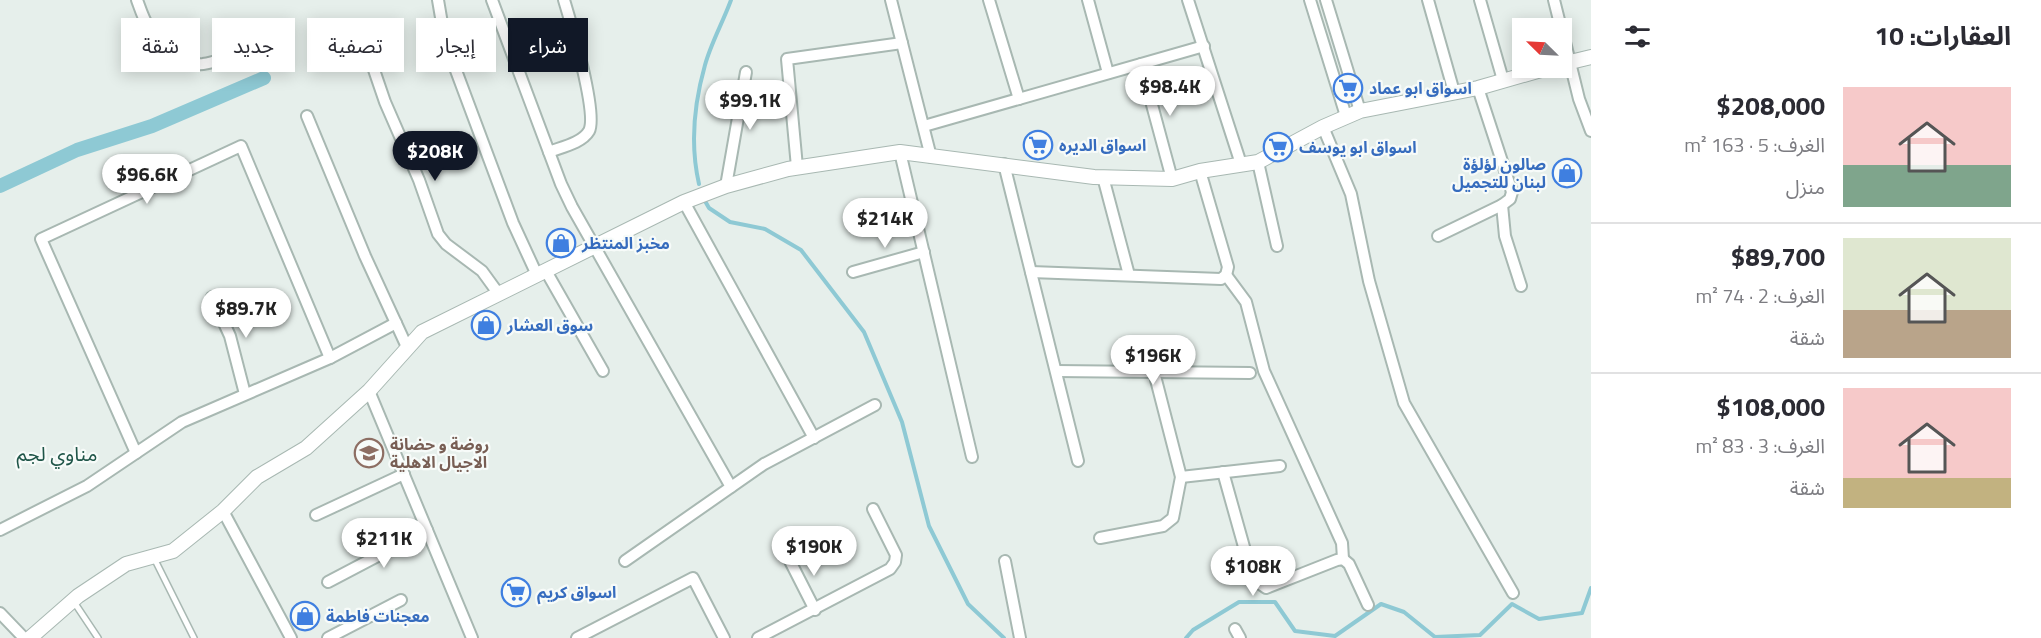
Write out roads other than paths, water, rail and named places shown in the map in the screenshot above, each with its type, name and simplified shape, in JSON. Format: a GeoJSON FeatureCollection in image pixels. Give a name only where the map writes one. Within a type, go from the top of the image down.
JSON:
{"type":"FeatureCollection","features":[{"type":"Feature","properties":{"kind":"street"},"geometry":{"type":"LineString","coordinates":[[137,0],[147,24],[157,39],[169,50],[189,63],[212,62]]}},
{"type":"Feature","properties":{"kind":"street"},"geometry":{"type":"LineString","coordinates":[[438,0],[445,41],[513,223],[541,273],[603,371]]}},
{"type":"Feature","properties":{"kind":"street"},"geometry":{"type":"LineString","coordinates":[[492,0],[572,207],[731,487]]}},
{"type":"Feature","properties":{"kind":"street"},"geometry":{"type":"LineString","coordinates":[[549,152],[583,138],[590,129],[591,120],[588,94],[564,0]]}},
{"type":"Feature","properties":{"kind":"street"},"geometry":{"type":"LineString","coordinates":[[891,0],[931,158]]}},
{"type":"Feature","properties":{"kind":"street"},"geometry":{"type":"LineString","coordinates":[[989,0],[1019,99]]}},
{"type":"Feature","properties":{"kind":"street"},"geometry":{"type":"LineString","coordinates":[[1088,0],[1108,74]]}},
{"type":"Feature","properties":{"kind":"street"},"geometry":{"type":"LineString","coordinates":[[1188,0],[1241,164]]}},
{"type":"Feature","properties":{"kind":"street"},"geometry":{"type":"LineString","coordinates":[[1310,0],[1353,113]]}},
{"type":"Feature","properties":{"kind":"street"},"geometry":{"type":"LineString","coordinates":[[1326,0],[1353,113]]}},
{"type":"Feature","properties":{"kind":"street"},"geometry":{"type":"LineString","coordinates":[[1428,0],[1454,92]]}},
{"type":"Feature","properties":{"kind":"street"},"geometry":{"type":"LineString","coordinates":[[1480,0],[1503,80]]}},
{"type":"Feature","properties":{"kind":"street"},"geometry":{"type":"LineString","coordinates":[[1554,0],[1558,18]]}},
{"type":"Feature","properties":{"kind":"street"},"geometry":{"type":"LineString","coordinates":[[797,167],[787,59],[902,43]]}},
{"type":"Feature","properties":{"kind":"street"},"geometry":{"type":"LineString","coordinates":[[924,126],[1204,46]]}},
{"type":"Feature","properties":{"kind":"street"},"geometry":{"type":"LineString","coordinates":[[1572,61],[1591,57]]}},
{"type":"Feature","properties":{"kind":"street"},"geometry":{"type":"LineString","coordinates":[[1141,64],[1172,178]]}},
{"type":"Feature","properties":{"kind":"street"},"geometry":{"type":"LineString","coordinates":[[375,72],[385,102],[419,180],[438,234],[446,244],[482,271],[498,293]]}},
{"type":"Feature","properties":{"kind":"street"},"geometry":{"type":"LineString","coordinates":[[726,186],[746,72]]}},
{"type":"Feature","properties":{"kind":"street"},"geometry":{"type":"LineString","coordinates":[[30,638],[73,601],[126,564],[173,551],[223,511],[258,477],[306,448],[369,391],[422,332],[684,202],[726,186],[797,167],[900,152],[931,158],[1004,164],[1094,177],[1172,178],[1258,162],[1353,113],[1478,88],[1512,78]]}},
{"type":"Feature","properties":{"kind":"street"},"geometry":{"type":"LineString","coordinates":[[1571,78],[1591,130]]}},
{"type":"Feature","properties":{"kind":"street"},"geometry":{"type":"LineString","coordinates":[[1438,236],[1502,205],[1510,199],[1512,192],[1478,88]]}},
{"type":"Feature","properties":{"kind":"street"},"geometry":{"type":"LineString","coordinates":[[307,116],[365,256],[407,347]]}},
{"type":"Feature","properties":{"kind":"street"},"geometry":{"type":"LineString","coordinates":[[1323,127],[1351,195],[1369,281],[1404,403],[1514,593]]}},
{"type":"Feature","properties":{"kind":"street"},"geometry":{"type":"LineString","coordinates":[[136,453],[41,239],[241,146],[330,358]]}},
{"type":"Feature","properties":{"kind":"street"},"geometry":{"type":"LineString","coordinates":[[900,152],[972,457]]}},
{"type":"Feature","properties":{"kind":"street"},"geometry":{"type":"LineString","coordinates":[[1258,162],[1277,246]]}},
{"type":"Feature","properties":{"kind":"street"},"geometry":{"type":"LineString","coordinates":[[1004,164],[1078,460]]}},
{"type":"Feature","properties":{"kind":"street"},"geometry":{"type":"LineString","coordinates":[[1031,272],[1221,279],[1226,275],[1228,267],[1200,171]]}},
{"type":"Feature","properties":{"kind":"street"},"geometry":{"type":"LineString","coordinates":[[1103,177],[1129,275]]}},
{"type":"Feature","properties":{"kind":"street"},"geometry":{"type":"LineString","coordinates":[[684,202],[814,438]]}},
{"type":"Feature","properties":{"kind":"street"},"geometry":{"type":"LineString","coordinates":[[1502,205],[1505,236],[1521,286]]}},
{"type":"Feature","properties":{"kind":"street"},"geometry":{"type":"LineString","coordinates":[[853,272],[924,252]]}},
{"type":"Feature","properties":{"kind":"street"},"geometry":{"type":"LineString","coordinates":[[1226,275],[1246,302],[1264,370],[1342,543],[1343,559],[1349,564],[1368,605]]}},
{"type":"Feature","properties":{"kind":"street"},"geometry":{"type":"LineString","coordinates":[[212,297],[230,336],[245,394]]}},
{"type":"Feature","properties":{"kind":"street"},"geometry":{"type":"LineString","coordinates":[[0,530],[87,486],[182,422],[330,358],[396,323]]}},
{"type":"Feature","properties":{"kind":"street"},"geometry":{"type":"LineString","coordinates":[[1056,371],[1250,373]]}},
{"type":"Feature","properties":{"kind":"street"},"geometry":{"type":"LineString","coordinates":[[1100,538],[1163,526],[1173,518],[1181,477],[1154,372]]}},
{"type":"Feature","properties":{"kind":"street"},"geometry":{"type":"LineString","coordinates":[[369,391],[472,638]]}},
{"type":"Feature","properties":{"kind":"street"},"geometry":{"type":"LineString","coordinates":[[625,561],[765,464],[875,405]]}},
{"type":"Feature","properties":{"kind":"street"},"geometry":{"type":"LineString","coordinates":[[1181,477],[1280,466]]}},
{"type":"Feature","properties":{"kind":"street"},"geometry":{"type":"LineString","coordinates":[[1223,472],[1253,579],[1257,584],[1266,588],[1343,559]]}},
{"type":"Feature","properties":{"kind":"street"},"geometry":{"type":"LineString","coordinates":[[316,515],[404,474]]}},
{"type":"Feature","properties":{"kind":"street"},"geometry":{"type":"LineString","coordinates":[[758,638],[890,569],[895,562],[896,555],[873,509]]}},
{"type":"Feature","properties":{"kind":"street"},"geometry":{"type":"LineString","coordinates":[[223,511],[291,638]]}},
{"type":"Feature","properties":{"kind":"street"},"geometry":{"type":"LineString","coordinates":[[328,582],[427,530]]}},
{"type":"Feature","properties":{"kind":"street"},"geometry":{"type":"LineString","coordinates":[[788,556],[814,610]]}},
{"type":"Feature","properties":{"kind":"street"},"geometry":{"type":"LineString","coordinates":[[1005,561],[1020,638]]}},
{"type":"Feature","properties":{"kind":"street"},"geometry":{"type":"LineString","coordinates":[[577,638],[599,633],[693,578],[724,638]]}},
{"type":"Feature","properties":{"kind":"street"},"geometry":{"type":"LineString","coordinates":[[328,638],[401,600]]}},
{"type":"Feature","properties":{"kind":"street"},"geometry":{"type":"LineString","coordinates":[[0,613],[24,638]]}},
{"type":"Feature","properties":{"kind":"lane"},"geometry":{"type":"LineString","coordinates":[[153,556],[194,638]]}},
{"type":"Feature","properties":{"kind":"lane"},"geometry":{"type":"LineString","coordinates":[[73,601],[98,638]]}},
{"type":"Feature","properties":{"kind":"waterway"},"geometry":{"type":"LineString","coordinates":[[699,184],[694,139],[698,95],[708,57],[731,0]]}},
{"type":"Feature","properties":{"kind":"waterway"},"geometry":{"type":"LineString","coordinates":[[0,186],[77,150],[152,126],[264,78]]}},
{"type":"Feature","properties":{"kind":"waterway"},"geometry":{"type":"LineString","coordinates":[[705,201],[709,208],[730,222],[765,229],[801,250],[864,332],[902,422],[929,526],[968,604],[1004,638]]}},
{"type":"Feature","properties":{"kind":"waterway"},"geometry":{"type":"LineString","coordinates":[[1186,638],[1193,630],[1239,602],[1275,602],[1295,631],[1335,636],[1381,604],[1404,612],[1435,637],[1480,635],[1512,604],[1539,619],[1582,613],[1591,588]]}},
{"type":"Feature","properties":{"kind":"place","name":"اسواق ابو عماد"},"geometry":{"type":"Point","coordinates":[1348,88]}},
{"type":"Feature","properties":{"kind":"place","name":"اسواق الديره"},"geometry":{"type":"Point","coordinates":[1038,145]}},
{"type":"Feature","properties":{"kind":"place","name":"اسواق ابو يوسف"},"geometry":{"type":"Point","coordinates":[1278,147]}},
{"type":"Feature","properties":{"kind":"place","name":"صالون لؤلؤة لبنان للتجميل"},"geometry":{"type":"Point","coordinates":[1567,173]}},
{"type":"Feature","properties":{"kind":"place","name":"مخبز المنتظر"},"geometry":{"type":"Point","coordinates":[561,243]}},
{"type":"Feature","properties":{"kind":"place","name":"سوق العشار"},"geometry":{"type":"Point","coordinates":[486,325]}},
{"type":"Feature","properties":{"kind":"place","name":"روضة و حضانة الاجيال الاهلية"},"geometry":{"type":"Point","coordinates":[369,453]}},
{"type":"Feature","properties":{"kind":"place","name":"اسواق كريم"},"geometry":{"type":"Point","coordinates":[516,592]}},
{"type":"Feature","properties":{"kind":"place","name":"معجنات فاطمة"},"geometry":{"type":"Point","coordinates":[305,616]}},
{"type":"Feature","properties":{"kind":"district","name":"مناوي لجم"},"geometry":{"type":"Point","coordinates":[57,453]}}]}
